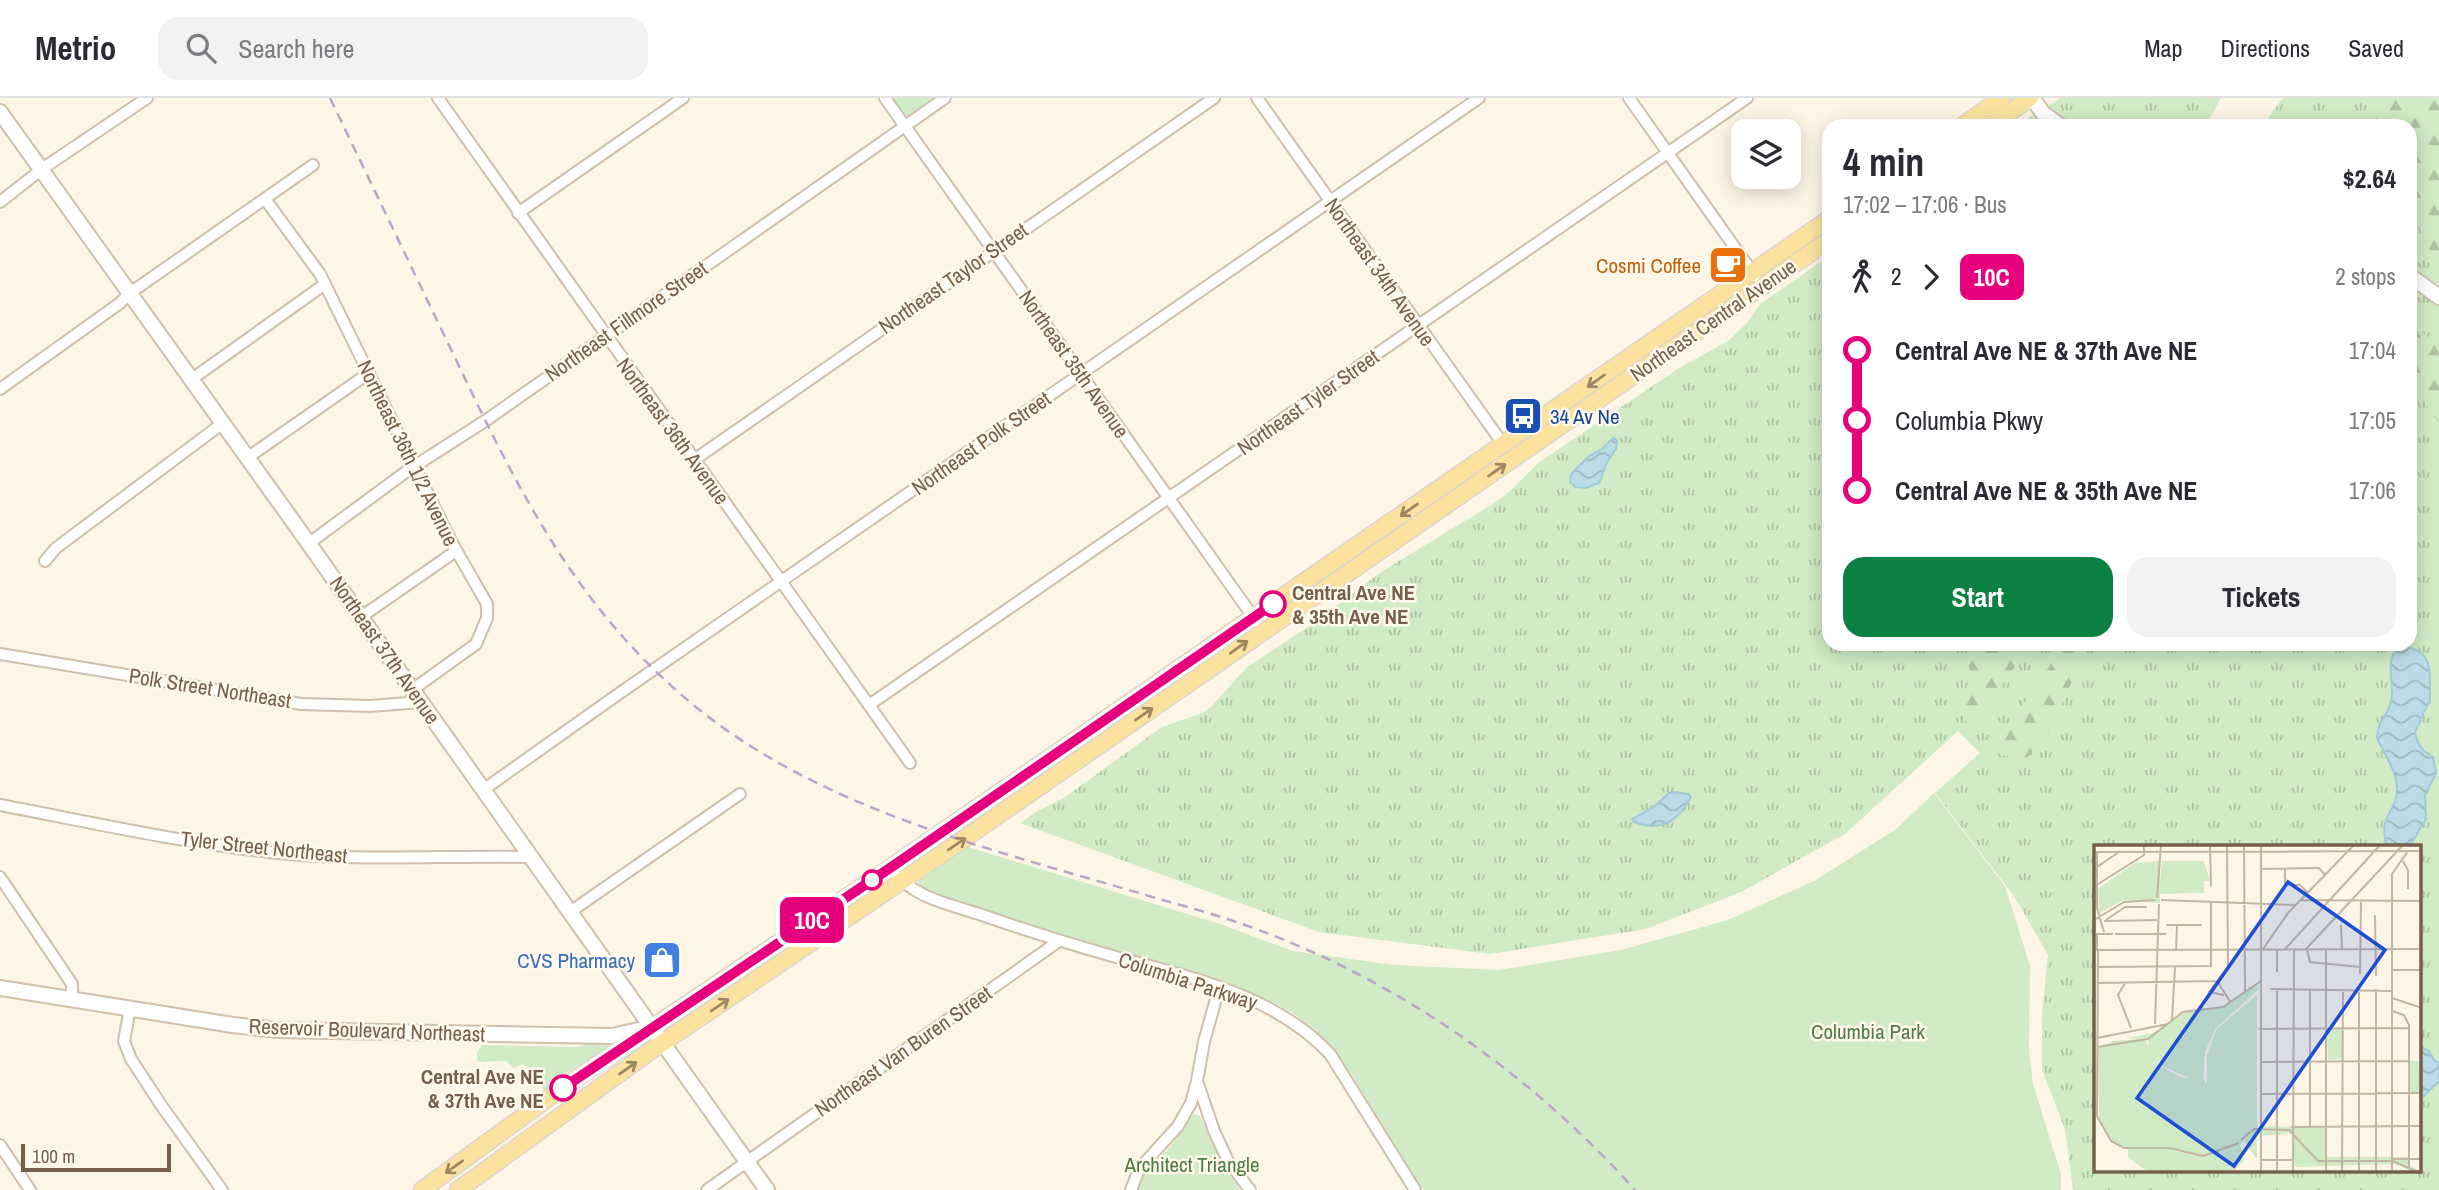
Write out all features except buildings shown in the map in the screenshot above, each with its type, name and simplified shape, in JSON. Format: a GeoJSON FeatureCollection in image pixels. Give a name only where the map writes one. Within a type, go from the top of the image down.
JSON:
{"type":"FeatureCollection","features":[{"type":"Feature","properties":{"kind":"main road"},"geometry":{"type":"LineString","coordinates":[[1977,119],[2018,100]]}},
{"type":"Feature","properties":{"kind":"main road"},"geometry":{"type":"LineString","coordinates":[[1998,119],[2018,100]]}},
{"type":"Feature","properties":{"kind":"main road","name":"Northeast Central Avenue"},"geometry":{"type":"LineString","coordinates":[[462,1187],[664,1043],[901,882],[1503,444],[1822,224]]}},
{"type":"Feature","properties":{"kind":"main road","name":"Northeast Central Avenue"},"geometry":{"type":"LineString","coordinates":[[422,1190],[562,1088],[652,1027],[1259,624],[1822,245]]}},
{"type":"Feature","properties":{"kind":"main road"},"geometry":{"type":"LineString","coordinates":[[514,1149],[521,1133],[546,1112],[562,1088]]}},
{"type":"Feature","properties":{"kind":"main road"},"geometry":{"type":"LineString","coordinates":[[462,1187],[472,1174],[507,1142],[507,1128]]}},
{"type":"Feature","properties":{"kind":"street"},"geometry":{"type":"LineString","coordinates":[[0,202],[43,169],[147,98]]}},
{"type":"Feature","properties":{"kind":"street","name":"Northeast 36th Avenue"},"geometry":{"type":"LineString","coordinates":[[438,98],[910,763]]}},
{"type":"Feature","properties":{"kind":"street"},"geometry":{"type":"LineString","coordinates":[[518,214],[683,98]]}},
{"type":"Feature","properties":{"kind":"street","name":"Northeast 35th Avenue"},"geometry":{"type":"LineString","coordinates":[[885,98],[1259,624]]}},
{"type":"Feature","properties":{"kind":"street","name":"Northeast Fillmore Street"},"geometry":{"type":"LineString","coordinates":[[308,544],[415,466],[485,421],[945,98]]}},
{"type":"Feature","properties":{"kind":"street","name":"Northeast Taylor Street"},"geometry":{"type":"LineString","coordinates":[[694,460],[1214,98]]}},
{"type":"Feature","properties":{"kind":"street","name":"Northeast 34th Avenue"},"geometry":{"type":"LineString","coordinates":[[1257,98],[1503,444]]}},
{"type":"Feature","properties":{"kind":"street","name":"Northeast Polk Street"},"geometry":{"type":"LineString","coordinates":[[483,790],[1479,98]]}},
{"type":"Feature","properties":{"kind":"street"},"geometry":{"type":"LineString","coordinates":[[1629,98],[1762,286]]}},
{"type":"Feature","properties":{"kind":"street","name":"Northeast Tyler Street"},"geometry":{"type":"LineString","coordinates":[[869,705],[1747,98]]}},
{"type":"Feature","properties":{"kind":"street"},"geometry":{"type":"LineString","coordinates":[[2018,100],[2036,119]]}},
{"type":"Feature","properties":{"kind":"street"},"geometry":{"type":"LineString","coordinates":[[2018,100],[2051,119]]}},
{"type":"Feature","properties":{"kind":"street","name":"Northeast 37th Avenue"},"geometry":{"type":"LineString","coordinates":[[0,112],[767,1190]]}},
{"type":"Feature","properties":{"kind":"street"},"geometry":{"type":"LineString","coordinates":[[0,389],[120,303],[130,293],[313,165]]}},
{"type":"Feature","properties":{"kind":"street","name":"Northeast 36th 1/2 Avenue"},"geometry":{"type":"LineString","coordinates":[[265,199],[325,284],[456,551],[487,604],[487,618],[476,644],[416,696]]}},
{"type":"Feature","properties":{"kind":"street"},"geometry":{"type":"LineString","coordinates":[[2417,281],[2439,297]]}},
{"type":"Feature","properties":{"kind":"street"},"geometry":{"type":"LineString","coordinates":[[192,379],[325,284]]}},
{"type":"Feature","properties":{"kind":"street"},"geometry":{"type":"LineString","coordinates":[[247,458],[369,373]]}},
{"type":"Feature","properties":{"kind":"street"},"geometry":{"type":"LineString","coordinates":[[45,561],[56,548],[223,424]]}},
{"type":"Feature","properties":{"kind":"street"},"geometry":{"type":"LineString","coordinates":[[361,617],[456,551]]}},
{"type":"Feature","properties":{"kind":"street","name":"Polk Street Northeast"},"geometry":{"type":"LineString","coordinates":[[0,654],[301,704],[405,705],[416,696]]}},
{"type":"Feature","properties":{"kind":"street"},"geometry":{"type":"LineString","coordinates":[[570,912],[740,794]]}},
{"type":"Feature","properties":{"kind":"street","name":"Tyler Street Northeast"},"geometry":{"type":"LineString","coordinates":[[0,805],[188,841],[271,852],[358,857],[531,857]]}},
{"type":"Feature","properties":{"kind":"street","name":"Columbia Parkway"},"geometry":{"type":"LineString","coordinates":[[890,868],[901,882],[921,896],[1262,1003],[1312,1035],[1330,1054],[1415,1190]]}},
{"type":"Feature","properties":{"kind":"street"},"geometry":{"type":"LineString","coordinates":[[0,877],[72,985],[72,1000]]}},
{"type":"Feature","properties":{"kind":"street","name":"Northeast Van Buren Street"},"geometry":{"type":"LineString","coordinates":[[707,1190],[1059,941]]}},
{"type":"Feature","properties":{"kind":"street","name":"Reservoir Boulevard Northeast"},"geometry":{"type":"LineString","coordinates":[[0,988],[233,1026],[277,1030],[612,1036],[652,1027]]}},
{"type":"Feature","properties":{"kind":"street"},"geometry":{"type":"LineString","coordinates":[[1131,1190],[1139,1169],[1178,1126],[1191,1103],[1219,988]]}},
{"type":"Feature","properties":{"kind":"street"},"geometry":{"type":"LineString","coordinates":[[130,1009],[124,1041],[131,1059],[222,1190]]}},
{"type":"Feature","properties":{"kind":"street"},"geometry":{"type":"LineString","coordinates":[[1197,1081],[1214,1131],[1228,1161],[1250,1190]]}},
{"type":"Feature","properties":{"kind":"street"},"geometry":{"type":"LineString","coordinates":[[0,1145],[30,1190]]}},
{"type":"Feature","properties":{"kind":"green space"},"geometry":{"type":"Polygon","coordinates":[[[892,98],[934,98],[907,116],[892,98]]]}},
{"type":"Feature","properties":{"kind":"green space"},"geometry":{"type":"Polygon","coordinates":[[[2060,98],[2221,98],[2210,119],[2026,119],[2060,98]]]}},
{"type":"Feature","properties":{"kind":"green space"},"geometry":{"type":"Polygon","coordinates":[[[2283,98],[2439,98],[2439,1190],[2073,1190],[2065,1129],[2042,1070],[2042,1013],[2048,955],[2014,896],[1935,793],[1980,753],[1958,731],[1845,834],[1741,892],[1646,929],[1490,954],[1319,932],[1020,823],[1065,797],[1162,727],[1200,714],[1211,707],[1247,667],[1314,623],[1381,572],[1491,505],[1508,493],[1537,464],[1679,368],[1728,341],[1747,323],[1760,304],[1822,261],[1822,651],[2417,651],[2417,119],[2267,119],[2283,98]]]}},
{"type":"Feature","properties":{"kind":"green space"},"geometry":{"type":"Polygon","coordinates":[[[2370,98],[2439,98],[2439,259],[2425,246],[2417,203],[2417,119],[2374,119],[2367,105],[2370,98]]]}},
{"type":"Feature","properties":{"kind":"green space"},"geometry":{"type":"Polygon","coordinates":[[[2417,217],[2420,251],[2417,249],[2417,217]]]}},
{"type":"Feature","properties":{"kind":"green space"},"geometry":{"type":"Polygon","coordinates":[[[2417,328],[2439,350],[2439,423],[2417,392],[2417,328]]]}},
{"type":"Feature","properties":{"kind":"green space"},"geometry":{"type":"Polygon","coordinates":[[[1967,651],[2025,651],[1978,721],[1968,723],[1958,712],[1971,679],[1967,651]]]}},
{"type":"Feature","properties":{"kind":"green space"},"geometry":{"type":"Polygon","coordinates":[[[2059,651],[2085,651],[2064,697],[2058,721],[2036,741],[2032,754],[2022,760],[1999,754],[1992,744],[2037,686],[2059,651]]]}},
{"type":"Feature","properties":{"kind":"green space","name":"Columbia Park"},"geometry":{"type":"Polygon","coordinates":[[[1934,793],[2005,886],[2030,966],[2029,1049],[2033,1084],[2061,1174],[2061,1190],[1424,1190],[1345,1066],[1307,1023],[1282,1007],[1242,990],[956,903],[923,891],[919,883],[921,874],[962,845],[1220,924],[1293,951],[1394,965],[1499,970],[1621,950],[1728,920],[1816,880],[1896,829],[1934,793]]]}},
{"type":"Feature","properties":{"kind":"green space"},"geometry":{"type":"Polygon","coordinates":[[[592,1043],[612,1045],[569,1071],[546,1093],[524,1064],[513,1068],[506,1061],[477,1060],[477,1053],[482,1045],[578,1047],[592,1043]]]}},
{"type":"Feature","properties":{"kind":"green space","name":"Architect Triangle"},"geometry":{"type":"Polygon","coordinates":[[[1194,1114],[1200,1116],[1223,1167],[1240,1190],[1136,1190],[1143,1171],[1169,1149],[1194,1114]]]}},
{"type":"Feature","properties":{"kind":"water"},"geometry":{"type":"Polygon","coordinates":[[[1613,438],[1617,440],[1616,449],[1607,462],[1599,483],[1586,488],[1575,487],[1570,482],[1571,474],[1613,438]]]}},
{"type":"Feature","properties":{"kind":"water"},"geometry":{"type":"Polygon","coordinates":[[[2396,651],[2417,651],[2426,660],[2430,674],[2430,702],[2415,732],[2421,747],[2433,757],[2436,773],[2425,795],[2426,819],[2410,845],[2387,845],[2384,827],[2397,789],[2393,769],[2377,738],[2379,726],[2391,702],[2396,651]]]}},
{"type":"Feature","properties":{"kind":"water"},"geometry":{"type":"Polygon","coordinates":[[[1673,792],[1691,797],[1674,819],[1652,826],[1634,822],[1632,819],[1673,792]]]}},
{"type":"Feature","properties":{"kind":"water"},"geometry":{"type":"Polygon","coordinates":[[[2422,1047],[2439,1063],[2439,1081],[2422,1098],[2422,1047]]]}},
{"type":"Feature","properties":{"kind":"railway"},"geometry":{"type":"LineString","coordinates":[[330,98],[496,442],[548,536],[611,623],[648,664],[691,703],[743,741],[797,773],[914,824],[1234,921],[1354,972],[1406,1001],[1505,1068],[1594,1147],[1635,1190]]}},
{"type":"Feature","properties":{"kind":"bus line","name":"10C"},"geometry":{"type":"LineString","coordinates":[[563,1088],[890,868],[1273,604]]}},
{"type":"Feature","properties":{"kind":"place","name":"Cosmi Coffee"},"geometry":{"type":"Point","coordinates":[1728,265]}},
{"type":"Feature","properties":{"kind":"place","name":"34 Av Ne"},"geometry":{"type":"Point","coordinates":[1523,416]}},
{"type":"Feature","properties":{"kind":"place","name":"Central Ave NE & 35th Ave NE"},"geometry":{"type":"Point","coordinates":[1273,604]}},
{"type":"Feature","properties":{"kind":"place","name":"CVS Pharmacy"},"geometry":{"type":"Point","coordinates":[662,960]}},
{"type":"Feature","properties":{"kind":"place","name":"Central Ave NE & 37th Ave NE"},"geometry":{"type":"Point","coordinates":[563,1088]}}]}
